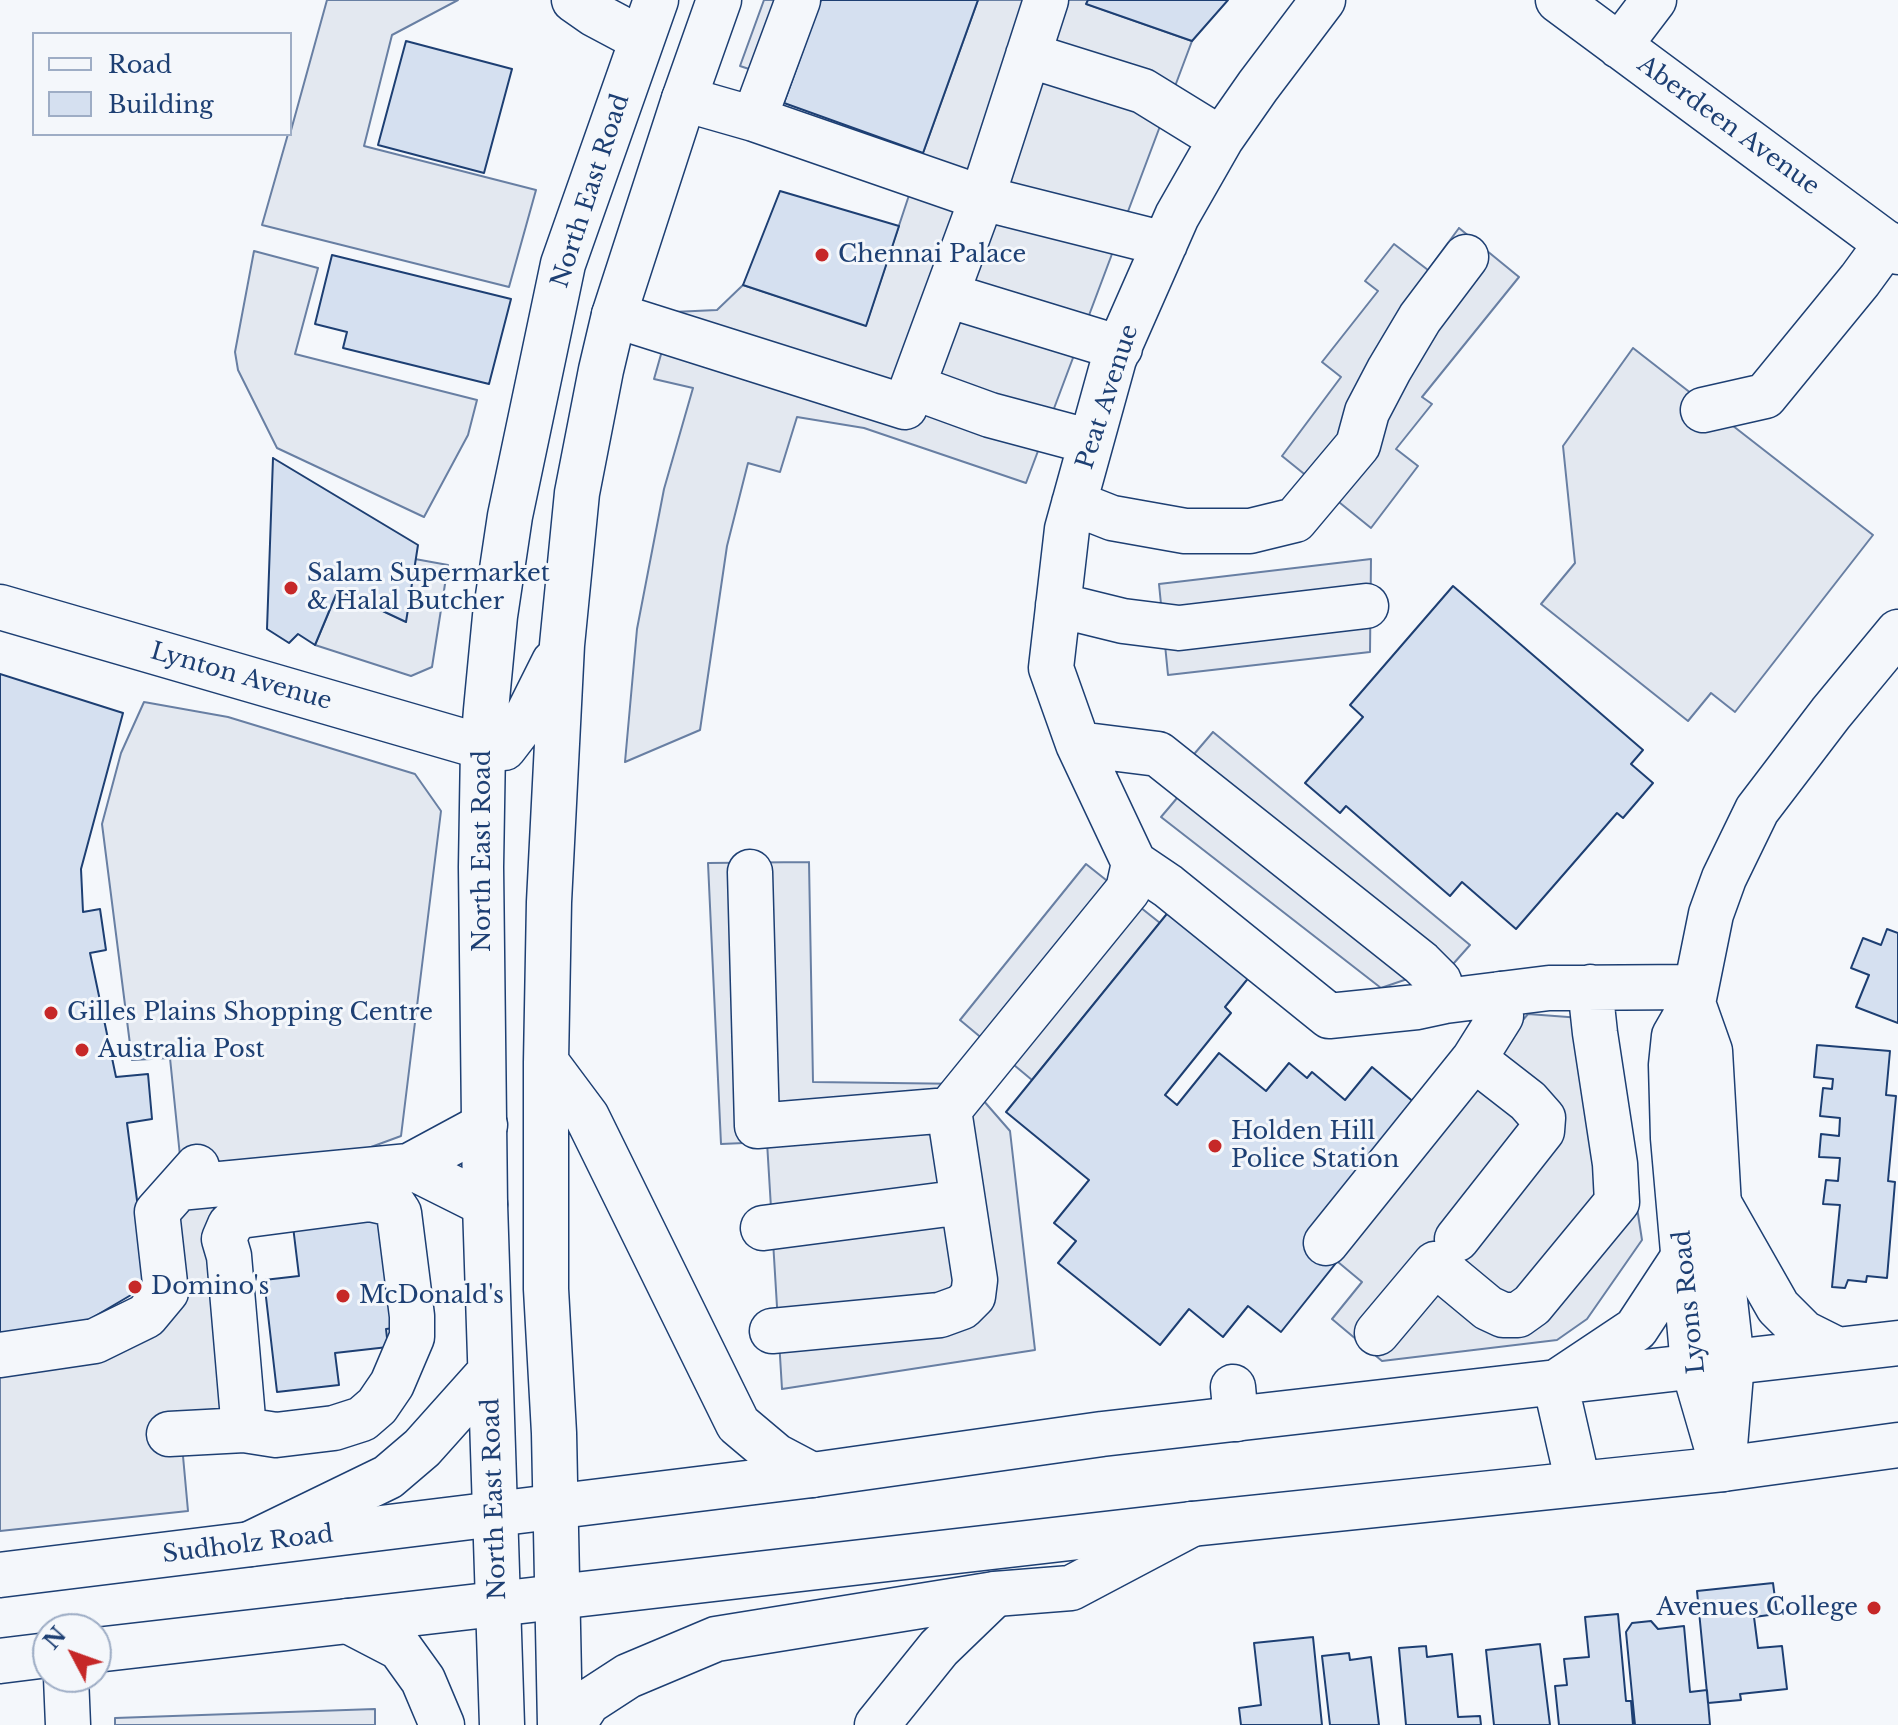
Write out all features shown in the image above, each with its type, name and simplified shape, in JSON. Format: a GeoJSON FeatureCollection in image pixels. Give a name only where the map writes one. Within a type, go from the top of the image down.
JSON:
{"type":"FeatureCollection","features":[{"type":"Feature","properties":{"kind":"main road"},"geometry":{"type":"LineString","coordinates":[[574,0],[594,14],[648,20],[698,59]]}},
{"type":"Feature","properties":{"kind":"main road"},"geometry":{"type":"LineString","coordinates":[[560,1725],[554,1433],[546,1289],[546,1062],[549,902],[562,645],[577,493],[614,315],[719,0]]}},
{"type":"Feature","properties":{"kind":"main road"},"geometry":{"type":"LineString","coordinates":[[754,119],[798,0]]}},
{"type":"Feature","properties":{"kind":"main road"},"geometry":{"type":"LineString","coordinates":[[614,315],[905,407],[982,198],[1046,0]]}},
{"type":"Feature","properties":{"kind":"main road","name":"Peat Avenue"},"geometry":{"type":"LineString","coordinates":[[1134,863],[1078,744],[1051,668],[1067,529],[1114,359],[1177,216],[1221,139],[1323,0]]}},
{"type":"Feature","properties":{"kind":"main road","name":"Aberdeen Avenue"},"geometry":{"type":"LineString","coordinates":[[1558,0],[1892,247]]}},
{"type":"Feature","properties":{"kind":"main road"},"geometry":{"type":"LineString","coordinates":[[1619,46],[1654,0]]}},
{"type":"Feature","properties":{"kind":"main road","name":"North East Road"},"geometry":{"type":"LineString","coordinates":[[502,1725],[485,1204],[481,882],[483,747],[495,616],[510,516],[563,264],[648,20]]}},
{"type":"Feature","properties":{"kind":"main road"},"geometry":{"type":"LineString","coordinates":[[1028,55],[1143,91],[1221,139]]}},
{"type":"Feature","properties":{"kind":"main road"},"geometry":{"type":"LineString","coordinates":[[684,99],[754,119],[982,198],[1165,244]]}},
{"type":"Feature","properties":{"kind":"main road"},"geometry":{"type":"LineString","coordinates":[[1703,410],[1765,396],[1860,280],[1892,247]]}},
{"type":"Feature","properties":{"kind":"main road"},"geometry":{"type":"LineString","coordinates":[[1074,503],[1112,518],[1185,531],[1250,531],[1295,520],[1358,445],[1367,412],[1389,370],[1420,318],[1466,257]]}},
{"type":"Feature","properties":{"kind":"main road"},"geometry":{"type":"LineString","coordinates":[[947,295],[1120,348]]}},
{"type":"Feature","properties":{"kind":"main road"},"geometry":{"type":"LineString","coordinates":[[913,387],[990,415],[1091,442]]}},
{"type":"Feature","properties":{"kind":"main road"},"geometry":{"type":"LineString","coordinates":[[1058,605],[1123,621],[1179,628],[1366,606]]}},
{"type":"Feature","properties":{"kind":"main road","name":"Lynton Avenue"},"geometry":{"type":"LineString","coordinates":[[0,607],[483,747]]}},
{"type":"Feature","properties":{"kind":"main road","name":"Lyons Road"},"geometry":{"type":"LineString","coordinates":[[1723,1469],[1712,1364],[1684,1256],[1673,1138],[1671,1065],[1674,1036],[1694,995],[1711,914],[1724,878],[1757,810],[1898,632]]}},
{"type":"Feature","properties":{"kind":"main road"},"geometry":{"type":"LineString","coordinates":[[483,747],[504,748],[524,722],[562,645]]}},
{"type":"Feature","properties":{"kind":"main road"},"geometry":{"type":"LineString","coordinates":[[1078,744],[1158,754],[1421,963],[1439,981],[1445,1001]]}},
{"type":"Feature","properties":{"kind":"main road"},"geometry":{"type":"LineString","coordinates":[[750,872],[757,1126],[949,1110],[1128,890],[1134,863],[1168,886],[1329,1016],[1549,988],[1590,987],[1694,995]]}},
{"type":"Feature","properties":{"kind":"main road"},"geometry":{"type":"LineString","coordinates":[[1377,1333],[1435,1264],[1488,1308],[1503,1315],[1518,1315],[1532,1305],[1617,1202],[1615,1164],[1590,987]]}},
{"type":"Feature","properties":{"kind":"main road"},"geometry":{"type":"LineString","coordinates":[[1326,1243],[1474,1059],[1501,1016],[1500,994]]}},
{"type":"Feature","properties":{"kind":"main road","name":"Lyons Road"},"geometry":{"type":"LineString","coordinates":[[1694,995],[1710,1051],[1720,1205],[1724,1292],[1712,1364]]}},
{"type":"Feature","properties":{"kind":"main road"},"geometry":{"type":"LineString","coordinates":[[1457,1239],[1542,1131],[1543,1118],[1528,1101],[1474,1059]]}},
{"type":"Feature","properties":{"kind":"main road"},"geometry":{"type":"LineString","coordinates":[[546,1062],[587,1117],[738,1424],[776,1456],[812,1475]]}},
{"type":"Feature","properties":{"kind":"main road"},"geometry":{"type":"LineString","coordinates":[[772,1331],[940,1315],[962,1307],[973,1296],[975,1280],[949,1110]]}},
{"type":"Feature","properties":{"kind":"main road"},"geometry":{"type":"LineString","coordinates":[[0,1355],[95,1341],[146,1316],[166,1292],[157,1212],[188,1177],[409,1166],[485,1125]]}},
{"type":"Feature","properties":{"kind":"main road"},"geometry":{"type":"LineString","coordinates":[[409,1166],[485,1204]]}},
{"type":"Feature","properties":{"kind":"main road"},"geometry":{"type":"LineString","coordinates":[[169,1434],[244,1430],[276,1435],[334,1428],[362,1419],[377,1406],[392,1384],[412,1337],[399,1213],[393,1204],[370,1199],[240,1216],[230,1225],[224,1239],[229,1256],[244,1430]]}},
{"type":"Feature","properties":{"kind":"main road"},"geometry":{"type":"LineString","coordinates":[[763,1228],[963,1202]]}},
{"type":"Feature","properties":{"kind":"main road"},"geometry":{"type":"LineString","coordinates":[[1720,1205],[1778,1307],[1804,1333],[1838,1350],[1898,1343]]}},
{"type":"Feature","properties":{"kind":"main road"},"geometry":{"type":"LineString","coordinates":[[1578,1483],[1555,1382],[1636,1329],[1684,1256]]}},
{"type":"Feature","properties":{"kind":"main road","name":"Sudholz Road"},"geometry":{"type":"LineString","coordinates":[[0,1575],[812,1475],[1102,1434],[1234,1403],[1555,1382],[1838,1350]]}},
{"type":"Feature","properties":{"kind":"main road"},"geometry":{"type":"LineString","coordinates":[[250,1544],[388,1477],[422,1448],[490,1372]]}},
{"type":"Feature","properties":{"kind":"main road"},"geometry":{"type":"LineString","coordinates":[[112,1648],[1192,1524],[1723,1469],[1898,1445]]}},
{"type":"Feature","properties":{"kind":"main road"},"geometry":{"type":"LineString","coordinates":[[573,1725],[588,1702],[628,1676],[716,1639],[995,1594],[1071,1588],[1192,1524]]}},
{"type":"Feature","properties":{"kind":"main road"},"geometry":{"type":"LineString","coordinates":[[877,1725],[939,1648],[995,1594]]}},
{"type":"Feature","properties":{"kind":"main road"},"geometry":{"type":"LineString","coordinates":[[348,1621],[400,1648],[423,1680],[442,1725]]}},
{"type":"Feature","properties":{"kind":"main road"},"geometry":{"type":"LineString","coordinates":[[0,1661],[32,1657]]}},
{"type":"Feature","properties":{"kind":"main road"},"geometry":{"type":"LineString","coordinates":[[67,1693],[68,1725]]}},
{"type":"Feature","properties":{"kind":"shaded area"},"geometry":{"type":"Polygon","coordinates":[[[327,0],[458,0],[392,35],[364,146],[536,190],[509,287],[262,225],[287,136],[292,136],[327,0]]]}},
{"type":"Feature","properties":{"kind":"shaded area"},"geometry":{"type":"Polygon","coordinates":[[[764,0],[821,0],[791,83],[740,66],[764,0]]]}},
{"type":"Feature","properties":{"kind":"shaded area"},"geometry":{"type":"Polygon","coordinates":[[[978,0],[1088,0],[1087,4],[1192,41],[1026,483],[864,428],[797,417],[780,472],[748,463],[727,546],[700,730],[625,762],[637,629],[664,489],[693,388],[654,379],[673,312],[717,310],[743,285],[866,325],[978,0]]]}},
{"type":"Feature","properties":{"kind":"shaded area"},"geometry":{"type":"Polygon","coordinates":[[[1459,228],[1519,277],[1422,397],[1432,404],[1396,449],[1418,466],[1371,528],[1282,456],[1341,377],[1322,362],[1378,291],[1365,281],[1394,244],[1428,270],[1459,228]]]}},
{"type":"Feature","properties":{"kind":"shaded area"},"geometry":{"type":"Polygon","coordinates":[[[254,251],[318,268],[295,354],[477,400],[468,435],[424,517],[277,448],[238,370],[235,352],[254,251]]]}},
{"type":"Feature","properties":{"kind":"shaded area"},"geometry":{"type":"Polygon","coordinates":[[[1633,348],[1873,535],[1735,712],[1711,693],[1688,721],[1541,604],[1575,563],[1563,446],[1633,348]]]}},
{"type":"Feature","properties":{"kind":"shaded area"},"geometry":{"type":"Polygon","coordinates":[[[415,559],[448,565],[432,667],[411,676],[315,645],[338,590],[405,621],[415,559]]]}},
{"type":"Feature","properties":{"kind":"shaded area"},"geometry":{"type":"Polygon","coordinates":[[[1371,559],[1370,652],[1168,675],[1159,584],[1371,559]]]}},
{"type":"Feature","properties":{"kind":"shaded area"},"geometry":{"type":"Polygon","coordinates":[[[144,702],[228,717],[415,774],[441,811],[401,1136],[216,1204],[236,1408],[179,1412],[188,1511],[0,1531],[0,1351],[79,1337],[157,1290],[180,1156],[170,1058],[132,1060],[102,824],[121,753],[144,702]]]}},
{"type":"Feature","properties":{"kind":"shaded area"},"geometry":{"type":"Polygon","coordinates":[[[1213,732],[1470,945],[1454,963],[1381,988],[1161,817],[1183,791],[1195,753],[1213,732]]]}},
{"type":"Feature","properties":{"kind":"shaded area"},"geometry":{"type":"Polygon","coordinates":[[[809,862],[813,1082],[969,1084],[1010,1131],[1035,1350],[782,1389],[767,1142],[721,1144],[708,863],[809,862]]]}},
{"type":"Feature","properties":{"kind":"shaded area"},"geometry":{"type":"Polygon","coordinates":[[[1086,864],[1160,923],[1032,1080],[960,1020],[1086,864]]]}},
{"type":"Feature","properties":{"kind":"shaded area"},"geometry":{"type":"Polygon","coordinates":[[[1528,1014],[1608,1020],[1642,1240],[1587,1319],[1557,1340],[1382,1361],[1332,1319],[1362,1282],[1326,1252],[1528,1014]]]}},
{"type":"Feature","properties":{"kind":"shaded area"},"geometry":{"type":"Polygon","coordinates":[[[375,1709],[375,1725],[115,1725],[115,1718],[375,1709]]]}},
{"type":"Feature","properties":{"kind":"building"},"geometry":{"type":"Polygon","coordinates":[[[821,0],[978,0],[923,153],[784,103],[821,0]]]}},
{"type":"Feature","properties":{"kind":"building"},"geometry":{"type":"Polygon","coordinates":[[[1088,0],[1228,0],[1192,41],[1086,4],[1088,0]]]}},
{"type":"Feature","properties":{"kind":"building"},"geometry":{"type":"Polygon","coordinates":[[[406,41],[512,69],[484,173],[378,145],[406,41]]]}},
{"type":"Feature","properties":{"kind":"building","name":"Chennai Palace"},"geometry":{"type":"Polygon","coordinates":[[[780,191],[899,226],[866,326],[743,285],[780,191]]]}},
{"type":"Feature","properties":{"kind":"building"},"geometry":{"type":"Polygon","coordinates":[[[332,255],[511,299],[489,384],[343,348],[347,332],[315,324],[332,255]]]}},
{"type":"Feature","properties":{"kind":"building"},"geometry":{"type":"Polygon","coordinates":[[[273,458],[418,545],[406,622],[338,590],[315,645],[298,634],[289,643],[267,629],[273,458]]]}},
{"type":"Feature","properties":{"kind":"building"},"geometry":{"type":"Polygon","coordinates":[[[1453,586],[1643,750],[1631,764],[1653,783],[1623,818],[1617,813],[1516,929],[1462,882],[1450,896],[1346,806],[1340,813],[1305,783],[1363,717],[1350,705],[1453,586]]]}},
{"type":"Feature","properties":{"kind":"building","name":"Gilles Plains Shopping Centre"},"geometry":{"type":"Polygon","coordinates":[[[0,674],[123,713],[81,869],[83,912],[100,909],[106,950],[90,953],[116,1077],[148,1074],[152,1119],[127,1123],[148,1285],[63,1335],[0,1342],[0,674]]]}},
{"type":"Feature","properties":{"kind":"building","name":"Holden Hill Police Station"},"geometry":{"type":"Polygon","coordinates":[[[1170,910],[1250,976],[1225,1007],[1231,1013],[1165,1095],[1177,1105],[1219,1053],[1266,1091],[1289,1063],[1307,1078],[1312,1072],[1345,1100],[1372,1067],[1416,1104],[1307,1239],[1336,1263],[1281,1332],[1248,1306],[1223,1337],[1189,1309],[1160,1345],[1058,1263],[1076,1241],[1054,1223],[1089,1180],[1006,1112],[1170,910]]]}},
{"type":"Feature","properties":{"kind":"building"},"geometry":{"type":"Polygon","coordinates":[[[1887,929],[1898,933],[1898,1023],[1856,1007],[1869,975],[1851,968],[1863,938],[1881,945],[1887,929]]]}},
{"type":"Feature","properties":{"kind":"building"},"geometry":{"type":"Polygon","coordinates":[[[1817,1045],[1890,1051],[1886,1095],[1896,1096],[1888,1181],[1895,1182],[1887,1278],[1867,1276],[1866,1282],[1848,1280],[1845,1288],[1832,1287],[1840,1205],[1823,1204],[1826,1180],[1838,1181],[1840,1158],[1819,1157],[1821,1134],[1839,1136],[1840,1118],[1820,1116],[1823,1088],[1832,1089],[1833,1079],[1814,1077],[1817,1045]]]}},
{"type":"Feature","properties":{"kind":"building","name":"McDonald's"},"geometry":{"type":"Polygon","coordinates":[[[387,1209],[403,1327],[386,1329],[388,1347],[335,1353],[339,1385],[277,1392],[264,1280],[299,1276],[292,1218],[387,1209]]]}},
{"type":"Feature","properties":{"kind":"building"},"geometry":{"type":"Polygon","coordinates":[[[1773,1583],[1777,1614],[1754,1617],[1758,1648],[1782,1646],[1787,1689],[1740,1694],[1741,1700],[1708,1703],[1697,1591],[1773,1583]]]}},
{"type":"Feature","properties":{"kind":"building"},"geometry":{"type":"Polygon","coordinates":[[[1618,1614],[1626,1701],[1631,1701],[1633,1725],[1559,1725],[1555,1686],[1567,1685],[1564,1659],[1589,1657],[1585,1617],[1618,1614]]]}},
{"type":"Feature","properties":{"kind":"building"},"geometry":{"type":"Polygon","coordinates":[[[1651,1621],[1658,1629],[1684,1626],[1690,1692],[1707,1690],[1710,1725],[1635,1725],[1626,1632],[1632,1623],[1651,1621]]]}},
{"type":"Feature","properties":{"kind":"building"},"geometry":{"type":"Polygon","coordinates":[[[1313,1637],[1322,1725],[1241,1725],[1239,1708],[1261,1705],[1254,1643],[1313,1637]]]}},
{"type":"Feature","properties":{"kind":"building"},"geometry":{"type":"Polygon","coordinates":[[[1540,1644],[1550,1725],[1494,1725],[1486,1650],[1540,1644]]]}},
{"type":"Feature","properties":{"kind":"building"},"geometry":{"type":"Polygon","coordinates":[[[1426,1646],[1427,1657],[1452,1654],[1458,1717],[1480,1716],[1481,1725],[1406,1725],[1399,1648],[1426,1646]]]}},
{"type":"Feature","properties":{"kind":"building"},"geometry":{"type":"Polygon","coordinates":[[[1349,1653],[1350,1660],[1371,1657],[1379,1725],[1330,1725],[1322,1656],[1349,1653]]]}},
{"type":"Feature","properties":{"kind":"place","name":"Chennai Palace"},"geometry":{"type":"Point","coordinates":[822,255]}},
{"type":"Feature","properties":{"kind":"place","name":"Salam Supermarket & Halal Butcher"},"geometry":{"type":"Point","coordinates":[291,588]}},
{"type":"Feature","properties":{"kind":"place","name":"Gilles Plains Shopping Centre"},"geometry":{"type":"Point","coordinates":[51,1013]}},
{"type":"Feature","properties":{"kind":"place","name":"Australia Post"},"geometry":{"type":"Point","coordinates":[82,1050]}},
{"type":"Feature","properties":{"kind":"place","name":"Holden Hill Police Station"},"geometry":{"type":"Point","coordinates":[1215,1146]}},
{"type":"Feature","properties":{"kind":"place","name":"Domino's"},"geometry":{"type":"Point","coordinates":[135,1287]}},
{"type":"Feature","properties":{"kind":"place","name":"McDonald's"},"geometry":{"type":"Point","coordinates":[343,1296]}},
{"type":"Feature","properties":{"kind":"place","name":"Avenues College"},"geometry":{"type":"Point","coordinates":[1874,1608]}}]}
